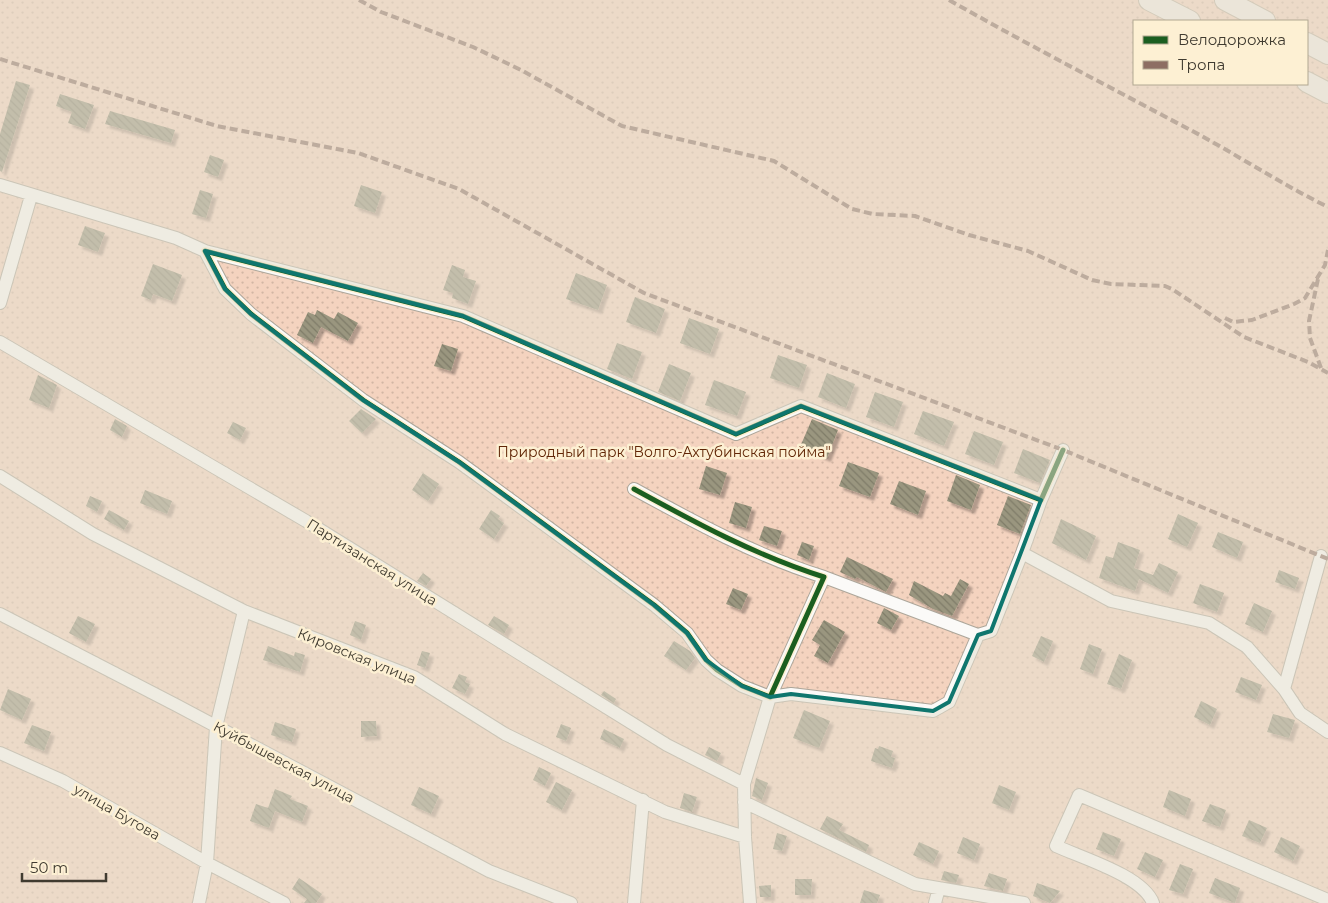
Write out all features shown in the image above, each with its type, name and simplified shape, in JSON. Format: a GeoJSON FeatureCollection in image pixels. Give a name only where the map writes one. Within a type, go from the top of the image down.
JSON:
{"type":"FeatureCollection","features":[{"type":"Feature","properties":{"kind":"main road"},"geometry":{"type":"LineString","coordinates":[[1149,0],[1188,20]]}},
{"type":"Feature","properties":{"kind":"main road"},"geometry":{"type":"LineString","coordinates":[[1225,0],[1263,20]]}},
{"type":"Feature","properties":{"kind":"main road"},"geometry":{"type":"LineString","coordinates":[[1308,44],[1328,54]]}},
{"type":"Feature","properties":{"kind":"main road"},"geometry":{"type":"LineString","coordinates":[[1308,83],[1328,93]]}},
{"type":"Feature","properties":{"kind":"street"},"geometry":{"type":"LineString","coordinates":[[0,185],[31,196],[176,238],[205,251],[463,316],[736,434],[801,406],[1041,500]]}},
{"type":"Feature","properties":{"kind":"street"},"geometry":{"type":"LineString","coordinates":[[0,303],[31,196]]}},
{"type":"Feature","properties":{"kind":"street"},"geometry":{"type":"LineString","coordinates":[[205,251],[225,289],[252,314],[364,400],[459,462],[654,605],[687,633],[706,660],[717,670],[742,686],[770,697],[791,694],[933,711],[949,702],[978,635]]}},
{"type":"Feature","properties":{"kind":"street","name":"Партизанская улица"},"geometry":{"type":"LineString","coordinates":[[0,342],[306,521],[667,745],[744,784]]}},
{"type":"Feature","properties":{"kind":"street"},"geometry":{"type":"LineString","coordinates":[[634,490],[711,531],[788,566],[824,577],[978,635],[991,631],[1062,450]]}},
{"type":"Feature","properties":{"kind":"street","name":"Кировская улица"},"geometry":{"type":"LineString","coordinates":[[0,476],[94,534],[244,611],[414,677],[505,734],[665,812],[745,838]]}},
{"type":"Feature","properties":{"kind":"street"},"geometry":{"type":"LineString","coordinates":[[1022,554],[1111,601],[1209,623],[1247,647],[1284,689],[1300,712],[1328,732]]}},
{"type":"Feature","properties":{"kind":"street"},"geometry":{"type":"LineString","coordinates":[[1284,689],[1321,556]]}},
{"type":"Feature","properties":{"kind":"street"},"geometry":{"type":"LineString","coordinates":[[750,903],[745,838],[744,784],[770,697],[824,577]]}},
{"type":"Feature","properties":{"kind":"street"},"geometry":{"type":"LineString","coordinates":[[199,903],[207,863],[216,727],[244,611]]}},
{"type":"Feature","properties":{"kind":"street","name":"Куйбышевская улица"},"geometry":{"type":"LineString","coordinates":[[0,614],[489,871],[571,903]]}},
{"type":"Feature","properties":{"kind":"street","name":"улица Бугова"},"geometry":{"type":"LineString","coordinates":[[0,753],[63,781],[207,863],[284,903]]}},
{"type":"Feature","properties":{"kind":"street"},"geometry":{"type":"LineString","coordinates":[[1153,903],[1151,897],[1136,882],[1056,846],[1079,795],[1328,900]]}},
{"type":"Feature","properties":{"kind":"street"},"geometry":{"type":"LineString","coordinates":[[634,903],[643,800]]}},
{"type":"Feature","properties":{"kind":"street"},"geometry":{"type":"LineString","coordinates":[[744,802],[915,884],[1024,903]]}},
{"type":"Feature","properties":{"kind":"street"},"geometry":{"type":"LineString","coordinates":[[934,903],[939,888]]}},
{"type":"Feature","properties":{"kind":"highlighted area"},"geometry":{"type":"Polygon","coordinates":[[[205,251],[463,316],[736,434],[801,406],[1041,500],[991,631],[978,635],[949,702],[933,711],[791,694],[770,697],[742,686],[706,660],[687,633],[654,605],[459,462],[363,400],[251,314],[225,289],[205,251]]]}},
{"type":"Feature","properties":{"kind":"green space","name":"Природный парк \"Волго-Ахтубинская пойма\""},"geometry":{"type":"Polygon","coordinates":[[[0,0],[1328,0],[1328,903],[0,903],[0,0]]]}},
{"type":"Feature","properties":{"kind":"building"},"geometry":{"type":"Polygon","coordinates":[[[16,81],[30,85],[2,172],[0,171],[0,134],[16,81]]]}},
{"type":"Feature","properties":{"kind":"building"},"geometry":{"type":"Polygon","coordinates":[[[60,94],[94,105],[85,129],[68,123],[72,112],[56,106],[60,94]]]}},
{"type":"Feature","properties":{"kind":"building"},"geometry":{"type":"Polygon","coordinates":[[[110,111],[175,130],[171,143],[105,124],[110,111]]]}},
{"type":"Feature","properties":{"kind":"building"},"geometry":{"type":"Polygon","coordinates":[[[210,155],[224,160],[218,177],[204,172],[210,155]]]}},
{"type":"Feature","properties":{"kind":"building"},"geometry":{"type":"Polygon","coordinates":[[[361,185],[382,192],[375,213],[354,206],[361,185]]]}},
{"type":"Feature","properties":{"kind":"building"},"geometry":{"type":"Polygon","coordinates":[[[200,190],[213,194],[206,218],[192,214],[200,190]]]}},
{"type":"Feature","properties":{"kind":"building"},"geometry":{"type":"Polygon","coordinates":[[[85,226],[105,233],[98,252],[78,245],[85,226]]]}},
{"type":"Feature","properties":{"kind":"building"},"geometry":{"type":"Polygon","coordinates":[[[153,264],[182,275],[172,301],[153,294],[151,300],[141,296],[153,264]]]}},
{"type":"Feature","properties":{"kind":"building"},"geometry":{"type":"Polygon","coordinates":[[[452,265],[465,270],[463,277],[476,281],[468,304],[452,298],[453,293],[443,290],[452,265]]]}},
{"type":"Feature","properties":{"kind":"building"},"geometry":{"type":"Polygon","coordinates":[[[576,273],[607,285],[598,310],[566,299],[576,273]]]}},
{"type":"Feature","properties":{"kind":"building"},"geometry":{"type":"Polygon","coordinates":[[[635,297],[665,309],[656,333],[626,322],[635,297]]]}},
{"type":"Feature","properties":{"kind":"building"},"geometry":{"type":"Polygon","coordinates":[[[317,310],[334,319],[338,312],[358,323],[348,341],[321,327],[313,343],[297,335],[308,312],[315,315],[317,310]]]}},
{"type":"Feature","properties":{"kind":"building"},"geometry":{"type":"Polygon","coordinates":[[[689,318],[719,329],[710,354],[680,343],[689,318]]]}},
{"type":"Feature","properties":{"kind":"building"},"geometry":{"type":"Polygon","coordinates":[[[617,343],[642,352],[632,379],[607,369],[617,343]]]}},
{"type":"Feature","properties":{"kind":"building"},"geometry":{"type":"Polygon","coordinates":[[[442,344],[458,349],[451,371],[434,366],[442,344]]]}},
{"type":"Feature","properties":{"kind":"building"},"geometry":{"type":"Polygon","coordinates":[[[778,355],[807,365],[799,388],[770,378],[778,355]]]}},
{"type":"Feature","properties":{"kind":"building"},"geometry":{"type":"Polygon","coordinates":[[[669,364],[691,373],[680,401],[658,392],[669,364]]]}},
{"type":"Feature","properties":{"kind":"building"},"geometry":{"type":"Polygon","coordinates":[[[827,373],[855,384],[846,408],[818,397],[827,373]]]}},
{"type":"Feature","properties":{"kind":"building"},"geometry":{"type":"Polygon","coordinates":[[[38,375],[57,385],[49,408],[29,400],[38,375]]]}},
{"type":"Feature","properties":{"kind":"building"},"geometry":{"type":"Polygon","coordinates":[[[714,380],[746,392],[737,416],[705,405],[714,380]]]}},
{"type":"Feature","properties":{"kind":"building"},"geometry":{"type":"Polygon","coordinates":[[[875,392],[903,402],[894,427],[866,417],[875,392]]]}},
{"type":"Feature","properties":{"kind":"building"},"geometry":{"type":"Polygon","coordinates":[[[361,409],[376,419],[362,433],[349,421],[361,409]]]}},
{"type":"Feature","properties":{"kind":"building"},"geometry":{"type":"Polygon","coordinates":[[[923,411],[954,422],[944,446],[914,434],[923,411]]]}},
{"type":"Feature","properties":{"kind":"building"},"geometry":{"type":"Polygon","coordinates":[[[115,419],[127,426],[122,437],[110,430],[115,419]]]}},
{"type":"Feature","properties":{"kind":"building"},"geometry":{"type":"Polygon","coordinates":[[[812,419],[838,430],[827,458],[800,447],[812,419]]]}},
{"type":"Feature","properties":{"kind":"building"},"geometry":{"type":"Polygon","coordinates":[[[233,422],[246,428],[240,440],[227,433],[233,422]]]}},
{"type":"Feature","properties":{"kind":"building"},"geometry":{"type":"Polygon","coordinates":[[[974,431],[1003,442],[994,465],[965,454],[974,431]]]}},
{"type":"Feature","properties":{"kind":"building"},"geometry":{"type":"Polygon","coordinates":[[[1023,449],[1050,460],[1040,483],[1014,473],[1023,449]]]}},
{"type":"Feature","properties":{"kind":"building"},"geometry":{"type":"Polygon","coordinates":[[[848,462],[879,473],[870,497],[839,486],[848,462]]]}},
{"type":"Feature","properties":{"kind":"building"},"geometry":{"type":"Polygon","coordinates":[[[706,466],[727,473],[720,495],[699,489],[706,466]]]}},
{"type":"Feature","properties":{"kind":"building"},"geometry":{"type":"Polygon","coordinates":[[[423,473],[439,484],[428,501],[412,490],[423,473]]]}},
{"type":"Feature","properties":{"kind":"building"},"geometry":{"type":"Polygon","coordinates":[[[956,475],[980,485],[971,510],[947,501],[956,475]]]}},
{"type":"Feature","properties":{"kind":"building"},"geometry":{"type":"Polygon","coordinates":[[[899,481],[926,491],[918,515],[890,504],[899,481]]]}},
{"type":"Feature","properties":{"kind":"building"},"geometry":{"type":"Polygon","coordinates":[[[145,490],[172,501],[167,514],[140,503],[145,490]]]}},
{"type":"Feature","properties":{"kind":"building"},"geometry":{"type":"Polygon","coordinates":[[[90,496],[102,501],[97,512],[86,506],[90,496]]]}},
{"type":"Feature","properties":{"kind":"building"},"geometry":{"type":"Polygon","coordinates":[[[1008,496],[1031,505],[1020,534],[997,525],[1008,496]]]}},
{"type":"Feature","properties":{"kind":"building"},"geometry":{"type":"Polygon","coordinates":[[[735,502],[752,507],[746,528],[729,523],[735,502]]]}},
{"type":"Feature","properties":{"kind":"building"},"geometry":{"type":"Polygon","coordinates":[[[109,510],[129,521],[124,530],[104,519],[109,510]]]}},
{"type":"Feature","properties":{"kind":"building"},"geometry":{"type":"Polygon","coordinates":[[[491,510],[500,516],[498,519],[504,523],[494,539],[479,529],[491,510]]]}},
{"type":"Feature","properties":{"kind":"building"},"geometry":{"type":"Polygon","coordinates":[[[1178,514],[1198,523],[1187,547],[1168,539],[1178,514]]]}},
{"type":"Feature","properties":{"kind":"building"},"geometry":{"type":"Polygon","coordinates":[[[1061,519],[1096,536],[1086,560],[1052,543],[1061,519]]]}},
{"type":"Feature","properties":{"kind":"building"},"geometry":{"type":"Polygon","coordinates":[[[764,526],[782,531],[777,546],[759,540],[764,526]]]}},
{"type":"Feature","properties":{"kind":"building"},"geometry":{"type":"Polygon","coordinates":[[[1218,532],[1243,542],[1237,558],[1212,547],[1218,532]]]}},
{"type":"Feature","properties":{"kind":"building"},"geometry":{"type":"Polygon","coordinates":[[[802,542],[814,546],[809,560],[797,555],[802,542]]]}},
{"type":"Feature","properties":{"kind":"building"},"geometry":{"type":"Polygon","coordinates":[[[1118,542],[1140,550],[1134,568],[1153,575],[1159,563],[1178,572],[1168,593],[1139,579],[1135,591],[1099,578],[1106,556],[1113,558],[1118,542]]]}},
{"type":"Feature","properties":{"kind":"building"},"geometry":{"type":"Polygon","coordinates":[[[847,557],[893,579],[886,592],[857,577],[855,579],[840,572],[847,557]]]}},
{"type":"Feature","properties":{"kind":"building"},"geometry":{"type":"Polygon","coordinates":[[[1279,570],[1299,578],[1295,589],[1275,582],[1279,570]]]}},
{"type":"Feature","properties":{"kind":"building"},"geometry":{"type":"Polygon","coordinates":[[[423,573],[431,579],[426,586],[417,581],[423,573]]]}},
{"type":"Feature","properties":{"kind":"building"},"geometry":{"type":"Polygon","coordinates":[[[960,579],[969,584],[952,616],[933,609],[909,595],[914,581],[943,596],[945,593],[951,596],[960,579]]]}},
{"type":"Feature","properties":{"kind":"building"},"geometry":{"type":"Polygon","coordinates":[[[1200,584],[1224,593],[1217,612],[1193,603],[1200,584]]]}},
{"type":"Feature","properties":{"kind":"building"},"geometry":{"type":"Polygon","coordinates":[[[733,588],[748,594],[741,610],[726,604],[733,588]]]}},
{"type":"Feature","properties":{"kind":"building"},"geometry":{"type":"Polygon","coordinates":[[[1254,603],[1272,611],[1263,632],[1245,624],[1254,603]]]}},
{"type":"Feature","properties":{"kind":"building"},"geometry":{"type":"Polygon","coordinates":[[[884,608],[899,616],[891,630],[877,623],[884,608]]]}},
{"type":"Feature","properties":{"kind":"building"},"geometry":{"type":"Polygon","coordinates":[[[78,616],[95,624],[86,642],[69,633],[78,616]]]}},
{"type":"Feature","properties":{"kind":"building"},"geometry":{"type":"Polygon","coordinates":[[[494,616],[509,625],[504,634],[488,625],[494,616]]]}},
{"type":"Feature","properties":{"kind":"building"},"geometry":{"type":"Polygon","coordinates":[[[824,620],[845,632],[828,663],[814,656],[820,645],[812,640],[824,620]]]}},
{"type":"Feature","properties":{"kind":"building"},"geometry":{"type":"Polygon","coordinates":[[[355,621],[366,625],[361,640],[350,635],[355,621]]]}},
{"type":"Feature","properties":{"kind":"building"},"geometry":{"type":"Polygon","coordinates":[[[1041,636],[1053,641],[1044,662],[1032,656],[1041,636]]]}},
{"type":"Feature","properties":{"kind":"building"},"geometry":{"type":"Polygon","coordinates":[[[674,641],[690,651],[695,658],[686,670],[664,656],[674,641]]]}},
{"type":"Feature","properties":{"kind":"building"},"geometry":{"type":"Polygon","coordinates":[[[1089,644],[1102,649],[1093,674],[1080,669],[1089,644]]]}},
{"type":"Feature","properties":{"kind":"building"},"geometry":{"type":"Polygon","coordinates":[[[268,646],[294,656],[295,652],[305,655],[300,672],[263,660],[268,646]]]}},
{"type":"Feature","properties":{"kind":"building"},"geometry":{"type":"Polygon","coordinates":[[[422,651],[430,653],[425,668],[417,665],[422,651]]]}},
{"type":"Feature","properties":{"kind":"building"},"geometry":{"type":"Polygon","coordinates":[[[1119,654],[1132,660],[1121,689],[1107,684],[1119,654]]]}},
{"type":"Feature","properties":{"kind":"building"},"geometry":{"type":"Polygon","coordinates":[[[459,674],[467,677],[465,682],[470,684],[465,694],[452,688],[459,674]]]}},
{"type":"Feature","properties":{"kind":"building"},"geometry":{"type":"Polygon","coordinates":[[[1241,677],[1262,685],[1256,700],[1235,692],[1241,677]]]}},
{"type":"Feature","properties":{"kind":"building"},"geometry":{"type":"Polygon","coordinates":[[[8,689],[31,699],[22,720],[0,710],[8,689]]]}},
{"type":"Feature","properties":{"kind":"building"},"geometry":{"type":"Polygon","coordinates":[[[604,691],[616,699],[614,703],[601,695],[604,691]]]}},
{"type":"Feature","properties":{"kind":"building"},"geometry":{"type":"Polygon","coordinates":[[[1201,701],[1217,709],[1210,725],[1194,717],[1201,701]]]}},
{"type":"Feature","properties":{"kind":"building"},"geometry":{"type":"Polygon","coordinates":[[[804,710],[830,721],[819,748],[793,738],[804,710]]]}},
{"type":"Feature","properties":{"kind":"building"},"geometry":{"type":"Polygon","coordinates":[[[1273,714],[1295,720],[1289,738],[1267,732],[1273,714]]]}},
{"type":"Feature","properties":{"kind":"building"},"geometry":{"type":"Polygon","coordinates":[[[361,721],[376,721],[377,736],[361,737],[361,721]]]}},
{"type":"Feature","properties":{"kind":"building"},"geometry":{"type":"Polygon","coordinates":[[[275,722],[296,729],[292,742],[271,735],[275,722]]]}},
{"type":"Feature","properties":{"kind":"building"},"geometry":{"type":"Polygon","coordinates":[[[561,724],[571,728],[566,741],[556,737],[561,724]]]}},
{"type":"Feature","properties":{"kind":"building"},"geometry":{"type":"Polygon","coordinates":[[[32,725],[51,732],[44,751],[24,743],[32,725]]]}},
{"type":"Feature","properties":{"kind":"building"},"geometry":{"type":"Polygon","coordinates":[[[604,729],[624,739],[620,748],[600,739],[604,729]]]}},
{"type":"Feature","properties":{"kind":"building"},"geometry":{"type":"Polygon","coordinates":[[[879,746],[893,751],[891,757],[895,758],[892,768],[871,761],[875,748],[878,749],[879,746]]]}},
{"type":"Feature","properties":{"kind":"building"},"geometry":{"type":"Polygon","coordinates":[[[709,747],[721,753],[717,761],[705,755],[709,747]]]}},
{"type":"Feature","properties":{"kind":"building"},"geometry":{"type":"Polygon","coordinates":[[[539,767],[551,773],[545,786],[533,780],[539,767]]]}},
{"type":"Feature","properties":{"kind":"building"},"geometry":{"type":"Polygon","coordinates":[[[756,778],[768,783],[762,800],[752,796],[756,778]]]}},
{"type":"Feature","properties":{"kind":"building"},"geometry":{"type":"Polygon","coordinates":[[[556,782],[572,790],[562,810],[546,802],[556,782]]]}},
{"type":"Feature","properties":{"kind":"building"},"geometry":{"type":"Polygon","coordinates":[[[999,785],[1016,792],[1009,810],[992,803],[999,785]]]}},
{"type":"Feature","properties":{"kind":"building"},"geometry":{"type":"Polygon","coordinates":[[[419,787],[439,796],[431,814],[411,805],[419,787]]]}},
{"type":"Feature","properties":{"kind":"building"},"geometry":{"type":"Polygon","coordinates":[[[275,789],[292,796],[290,799],[308,806],[302,822],[275,811],[269,828],[250,821],[256,804],[268,808],[275,789]]]}},
{"type":"Feature","properties":{"kind":"building"},"geometry":{"type":"Polygon","coordinates":[[[1169,790],[1191,799],[1185,816],[1163,807],[1169,790]]]}},
{"type":"Feature","properties":{"kind":"building"},"geometry":{"type":"Polygon","coordinates":[[[684,793],[697,797],[692,812],[680,808],[684,793]]]}},
{"type":"Feature","properties":{"kind":"building"},"geometry":{"type":"Polygon","coordinates":[[[1210,804],[1226,810],[1220,827],[1202,821],[1210,804]]]}},
{"type":"Feature","properties":{"kind":"building"},"geometry":{"type":"Polygon","coordinates":[[[827,816],[843,824],[839,830],[869,845],[866,852],[820,829],[827,816]]]}},
{"type":"Feature","properties":{"kind":"building"},"geometry":{"type":"Polygon","coordinates":[[[1249,820],[1267,828],[1260,843],[1242,836],[1249,820]]]}},
{"type":"Feature","properties":{"kind":"building"},"geometry":{"type":"Polygon","coordinates":[[[1103,832],[1121,839],[1114,856],[1096,849],[1103,832]]]}},
{"type":"Feature","properties":{"kind":"building"},"geometry":{"type":"Polygon","coordinates":[[[777,833],[787,836],[782,851],[773,849],[777,833]]]}},
{"type":"Feature","properties":{"kind":"building"},"geometry":{"type":"Polygon","coordinates":[[[963,837],[980,844],[974,860],[957,853],[963,837]]]}},
{"type":"Feature","properties":{"kind":"building"},"geometry":{"type":"Polygon","coordinates":[[[1281,837],[1300,846],[1293,861],[1274,852],[1281,837]]]}},
{"type":"Feature","properties":{"kind":"building"},"geometry":{"type":"Polygon","coordinates":[[[919,842],[939,851],[933,864],[913,855],[919,842]]]}},
{"type":"Feature","properties":{"kind":"building"},"geometry":{"type":"Polygon","coordinates":[[[1145,852],[1163,860],[1155,877],[1137,869],[1145,852]]]}},
{"type":"Feature","properties":{"kind":"building"},"geometry":{"type":"Polygon","coordinates":[[[1180,864],[1193,869],[1183,894],[1169,890],[1180,864]]]}},
{"type":"Feature","properties":{"kind":"building"},"geometry":{"type":"Polygon","coordinates":[[[944,871],[959,875],[956,883],[941,880],[944,871]]]}},
{"type":"Feature","properties":{"kind":"building"},"geometry":{"type":"Polygon","coordinates":[[[989,873],[1007,879],[1003,891],[984,886],[989,873]]]}},
{"type":"Feature","properties":{"kind":"building"},"geometry":{"type":"Polygon","coordinates":[[[299,878],[322,894],[316,903],[304,903],[307,899],[292,889],[299,878]]]}},
{"type":"Feature","properties":{"kind":"building"},"geometry":{"type":"Polygon","coordinates":[[[1215,878],[1240,888],[1235,903],[1209,893],[1215,878]]]}},
{"type":"Feature","properties":{"kind":"building"},"geometry":{"type":"Polygon","coordinates":[[[795,879],[812,879],[811,895],[795,895],[795,879]]]}},
{"type":"Feature","properties":{"kind":"building"},"geometry":{"type":"Polygon","coordinates":[[[1037,883],[1060,891],[1050,903],[1033,896],[1037,883]]]}},
{"type":"Feature","properties":{"kind":"building"},"geometry":{"type":"Polygon","coordinates":[[[771,885],[771,897],[760,897],[759,886],[771,885]]]}},
{"type":"Feature","properties":{"kind":"building"},"geometry":{"type":"Polygon","coordinates":[[[864,890],[880,895],[877,903],[860,903],[864,890]]]}},
{"type":"Feature","properties":{"kind":"marked path"},"geometry":{"type":"LineString","coordinates":[[359,0],[381,12],[473,47],[521,70],[622,126],[774,161],[852,209],[873,214],[915,216],[969,235],[1028,251],[1092,280],[1111,284],[1165,286],[1244,337],[1308,362],[1328,373]]}},
{"type":"Feature","properties":{"kind":"marked path"},"geometry":{"type":"LineString","coordinates":[[949,0],[1198,134],[1328,207]]}},
{"type":"Feature","properties":{"kind":"marked path"},"geometry":{"type":"LineString","coordinates":[[0,59],[217,126],[358,153],[459,189],[644,293],[1063,450],[1328,559]]}},
{"type":"Feature","properties":{"kind":"marked path"},"geometry":{"type":"LineString","coordinates":[[1225,318],[1233,322],[1252,320],[1305,298],[1325,265],[1328,250]]}},
{"type":"Feature","properties":{"kind":"marked path"},"geometry":{"type":"LineString","coordinates":[[1318,279],[1309,321],[1310,338],[1321,368]]}},
{"type":"Feature","properties":{"kind":"cycle path"},"geometry":{"type":"LineString","coordinates":[[634,489],[751,549],[824,577],[770,697],[742,686],[717,670],[706,660],[687,633],[654,605],[459,462],[363,400],[251,314],[225,289],[205,251],[463,316],[736,434],[801,406],[1041,500],[1063,450]]}}]}
